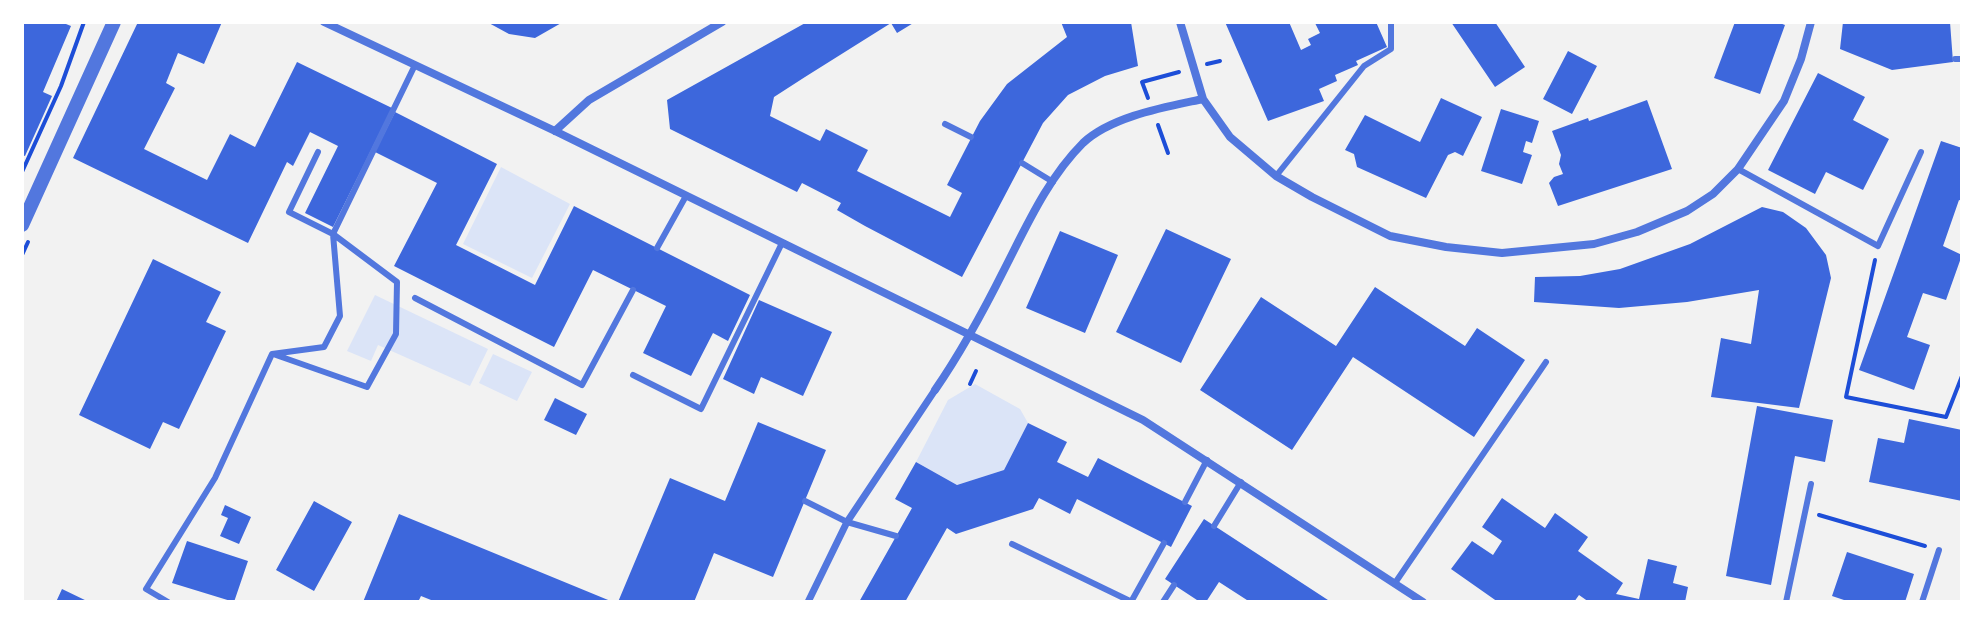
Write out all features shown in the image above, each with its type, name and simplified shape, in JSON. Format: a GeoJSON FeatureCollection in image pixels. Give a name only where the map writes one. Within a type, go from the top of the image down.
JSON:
{"type":"FeatureCollection","features":[{"type":"Feature","properties":{"kind":"street"},"geometry":{"type":"LineString","coordinates":[[22,225],[114,22]]}},
{"type":"Feature","properties":{"kind":"street"},"geometry":{"type":"LineString","coordinates":[[324,22],[555,131],[1143,420],[1423,602]]}},
{"type":"Feature","properties":{"kind":"street"},"geometry":{"type":"LineString","coordinates":[[555,131],[589,100],[722,22]]}},
{"type":"Feature","properties":{"kind":"street"},"geometry":{"type":"LineString","coordinates":[[1180,22],[1203,99],[1230,137],[1276,176],[1390,236],[1502,253],[1594,244],[1637,232],[1687,211],[1713,194],[1738,169],[1784,101],[1801,59],[1811,22]]}},
{"type":"Feature","properties":{"kind":"street"},"geometry":{"type":"LineString","coordinates":[[808,602],[847,522],[970,336],[1053,182],[1085,142],[1127,118],[1152,109],[1203,99]]}},
{"type":"Feature","properties":{"kind":"lane"},"geometry":{"type":"LineString","coordinates":[[1276,176],[1364,66],[1391,49],[1391,22]]}},
{"type":"Feature","properties":{"kind":"lane"},"geometry":{"type":"LineString","coordinates":[[272,354],[324,347],[340,316],[333,234],[415,65]]}},
{"type":"Feature","properties":{"kind":"lane"},"geometry":{"type":"LineString","coordinates":[[945,124],[971,137]]}},
{"type":"Feature","properties":{"kind":"lane"},"geometry":{"type":"LineString","coordinates":[[272,354],[367,387],[396,334],[397,282],[333,234],[289,212],[318,152]]}},
{"type":"Feature","properties":{"kind":"lane"},"geometry":{"type":"LineString","coordinates":[[1738,169],[1878,246],[1921,152]]}},
{"type":"Feature","properties":{"kind":"lane"},"geometry":{"type":"LineString","coordinates":[[1022,163],[1053,182]]}},
{"type":"Feature","properties":{"kind":"lane"},"geometry":{"type":"LineString","coordinates":[[657,248],[686,196]]}},
{"type":"Feature","properties":{"kind":"lane"},"geometry":{"type":"LineString","coordinates":[[633,375],[701,409],[782,243]]}},
{"type":"Feature","properties":{"kind":"lane"},"geometry":{"type":"LineString","coordinates":[[415,298],[582,385],[633,290]]}},
{"type":"Feature","properties":{"kind":"lane"},"geometry":{"type":"LineString","coordinates":[[168,602],[146,589],[215,478],[272,354]]}},
{"type":"Feature","properties":{"kind":"lane"},"geometry":{"type":"LineString","coordinates":[[1395,583],[1546,362]]}},
{"type":"Feature","properties":{"kind":"lane"},"geometry":{"type":"LineString","coordinates":[[1185,502],[1207,460]]}},
{"type":"Feature","properties":{"kind":"lane"},"geometry":{"type":"LineString","coordinates":[[1214,526],[1241,482]]}},
{"type":"Feature","properties":{"kind":"lane"},"geometry":{"type":"LineString","coordinates":[[1786,602],[1811,484]]}},
{"type":"Feature","properties":{"kind":"lane"},"geometry":{"type":"LineString","coordinates":[[805,501],[847,522],[896,536]]}},
{"type":"Feature","properties":{"kind":"lane"},"geometry":{"type":"LineString","coordinates":[[1012,544],[1132,602],[1164,543]]}},
{"type":"Feature","properties":{"kind":"lane"},"geometry":{"type":"LineString","coordinates":[[1922,602],[1939,550]]}},
{"type":"Feature","properties":{"kind":"lane"},"geometry":{"type":"LineString","coordinates":[[1163,602],[1174,585]]}},
{"type":"Feature","properties":{"kind":"path"},"geometry":{"type":"LineString","coordinates":[[22,172],[61,86],[84,22]]}},
{"type":"Feature","properties":{"kind":"path"},"geometry":{"type":"LineString","coordinates":[[1878,246],[1846,397],[1946,417],[1962,376]]}},
{"type":"Feature","properties":{"kind":"path"},"geometry":{"type":"LineString","coordinates":[[970,384],[976,371]]}},
{"type":"Feature","properties":{"kind":"path"},"geometry":{"type":"LineString","coordinates":[[1805,512],[1907,539]]}},
{"type":"Feature","properties":{"kind":"shaded area"},"geometry":{"type":"Polygon","coordinates":[[[501,167],[570,204],[532,278],[463,244],[501,167]]]}},
{"type":"Feature","properties":{"kind":"shaded area"},"geometry":{"type":"Polygon","coordinates":[[[375,295],[488,349],[470,386],[378,345],[371,361],[347,351],[375,295]]]}},
{"type":"Feature","properties":{"kind":"shaded area"},"geometry":{"type":"Polygon","coordinates":[[[493,354],[532,372],[517,401],[479,383],[493,354]]]}},
{"type":"Feature","properties":{"kind":"shaded area"},"geometry":{"type":"Polygon","coordinates":[[[975,384],[1020,409],[1028,423],[1004,470],[957,485],[916,462],[948,400],[975,384]]]}},
{"type":"Feature","properties":{"kind":"building"},"geometry":{"type":"Polygon","coordinates":[[[22,22],[61,22],[71,26],[43,92],[52,96],[25,156],[22,155],[22,22]]]}},
{"type":"Feature","properties":{"kind":"building"},"geometry":{"type":"Polygon","coordinates":[[[138,22],[222,22],[204,64],[178,53],[166,83],[175,88],[144,149],[207,180],[230,134],[255,147],[297,62],[392,108],[333,227],[305,213],[338,146],[310,132],[293,166],[287,162],[248,243],[73,158],[138,22]]]}},
{"type":"Feature","properties":{"kind":"building"},"geometry":{"type":"Polygon","coordinates":[[[487,22],[563,22],[535,38],[509,34],[487,22]]]}},
{"type":"Feature","properties":{"kind":"building"},"geometry":{"type":"Polygon","coordinates":[[[807,22],[915,22],[897,33],[891,23],[774,97],[770,116],[820,141],[826,129],[868,150],[857,171],[950,217],[962,193],[947,185],[980,121],[1007,84],[1067,37],[1061,22],[1131,22],[1138,66],[1105,76],[1068,95],[1043,123],[962,277],[837,210],[841,203],[802,183],[797,192],[670,129],[667,100],[807,22]]]}},
{"type":"Feature","properties":{"kind":"building"},"geometry":{"type":"Polygon","coordinates":[[[1225,22],[1289,22],[1301,50],[1311,45],[1308,39],[1320,33],[1315,23],[1376,22],[1387,47],[1335,75],[1337,81],[1319,89],[1324,101],[1268,121],[1225,22]]]}},
{"type":"Feature","properties":{"kind":"building"},"geometry":{"type":"Polygon","coordinates":[[[1451,22],[1495,22],[1525,67],[1495,87],[1451,22]]]}},
{"type":"Feature","properties":{"kind":"building"},"geometry":{"type":"Polygon","coordinates":[[[1735,22],[1777,22],[1785,25],[1760,94],[1714,78],[1735,22]]]}},
{"type":"Feature","properties":{"kind":"building"},"geometry":{"type":"Polygon","coordinates":[[[1843,22],[1950,22],[1953,62],[1892,70],[1840,49],[1843,22]]]}},
{"type":"Feature","properties":{"kind":"building"},"geometry":{"type":"Polygon","coordinates":[[[1568,51],[1597,66],[1572,114],[1543,99],[1568,51]]]}},
{"type":"Feature","properties":{"kind":"building"},"geometry":{"type":"Polygon","coordinates":[[[1818,73],[1865,97],[1853,120],[1889,139],[1863,190],[1826,172],[1815,194],[1768,170],[1818,73]]]}},
{"type":"Feature","properties":{"kind":"building"},"geometry":{"type":"Polygon","coordinates":[[[1441,98],[1482,117],[1463,156],[1455,152],[1448,155],[1426,198],[1357,167],[1354,154],[1345,150],[1365,115],[1420,142],[1441,98]]]}},
{"type":"Feature","properties":{"kind":"building"},"geometry":{"type":"Polygon","coordinates":[[[1647,100],[1672,169],[1558,206],[1549,183],[1563,174],[1559,164],[1561,155],[1552,131],[1647,100]]]}},
{"type":"Feature","properties":{"kind":"building"},"geometry":{"type":"Polygon","coordinates":[[[1501,109],[1539,121],[1532,143],[1526,141],[1523,152],[1532,155],[1522,184],[1481,171],[1501,109]]]}},
{"type":"Feature","properties":{"kind":"building"},"geometry":{"type":"Polygon","coordinates":[[[395,112],[497,164],[456,245],[535,285],[574,206],[750,295],[728,341],[713,333],[691,376],[643,353],[666,306],[593,270],[554,347],[394,266],[437,183],[375,152],[395,112]]]}},
{"type":"Feature","properties":{"kind":"building"},"geometry":{"type":"Polygon","coordinates":[[[1941,141],[1962,148],[1962,201],[1959,200],[1943,246],[1962,255],[1946,300],[1923,293],[1907,337],[1930,345],[1914,390],[1859,370],[1941,141]]]}},
{"type":"Feature","properties":{"kind":"building"},"geometry":{"type":"Polygon","coordinates":[[[1762,207],[1783,212],[1806,228],[1826,255],[1831,278],[1799,408],[1711,397],[1721,338],[1751,344],[1759,290],[1687,302],[1619,308],[1534,302],[1535,277],[1580,276],[1620,269],[1690,244],[1762,207]]]}},
{"type":"Feature","properties":{"kind":"building"},"geometry":{"type":"Polygon","coordinates":[[[1166,229],[1231,259],[1181,363],[1116,332],[1166,229]]]}},
{"type":"Feature","properties":{"kind":"building"},"geometry":{"type":"Polygon","coordinates":[[[1060,231],[1118,255],[1085,333],[1026,308],[1060,231]]]}},
{"type":"Feature","properties":{"kind":"building"},"geometry":{"type":"Polygon","coordinates":[[[153,259],[221,292],[206,322],[226,331],[179,429],[163,422],[150,449],[79,415],[153,259]]]}},
{"type":"Feature","properties":{"kind":"building"},"geometry":{"type":"Polygon","coordinates":[[[1375,287],[1465,346],[1477,328],[1525,360],[1474,437],[1353,357],[1292,450],[1200,390],[1261,297],[1336,346],[1375,287]]]}},
{"type":"Feature","properties":{"kind":"building"},"geometry":{"type":"Polygon","coordinates":[[[759,300],[832,332],[803,396],[761,377],[754,394],[723,379],[759,300]]]}},
{"type":"Feature","properties":{"kind":"building"},"geometry":{"type":"Polygon","coordinates":[[[555,398],[587,414],[576,435],[544,420],[555,398]]]}},
{"type":"Feature","properties":{"kind":"building"},"geometry":{"type":"Polygon","coordinates":[[[1757,406],[1833,420],[1825,462],[1795,456],[1771,585],[1726,576],[1757,406]]]}},
{"type":"Feature","properties":{"kind":"building"},"geometry":{"type":"Polygon","coordinates":[[[1909,419],[1962,430],[1962,501],[1869,482],[1878,438],[1904,443],[1909,419]]]}},
{"type":"Feature","properties":{"kind":"building"},"geometry":{"type":"Polygon","coordinates":[[[758,422],[826,450],[773,577],[714,553],[694,602],[618,602],[670,478],[725,501],[758,422]]]}},
{"type":"Feature","properties":{"kind":"building"},"geometry":{"type":"Polygon","coordinates":[[[1028,423],[1067,442],[1057,462],[1088,477],[1098,458],[1192,506],[1171,547],[1077,499],[1070,514],[1039,498],[1033,509],[956,534],[947,528],[905,602],[859,602],[912,508],[895,499],[916,462],[957,485],[1004,470],[1028,423]]]}},
{"type":"Feature","properties":{"kind":"building"},"geometry":{"type":"Polygon","coordinates":[[[1502,498],[1545,528],[1555,513],[1588,537],[1578,551],[1623,583],[1616,594],[1639,599],[1648,559],[1677,566],[1673,583],[1688,587],[1685,602],[1589,602],[1579,595],[1574,602],[1498,602],[1451,569],[1472,541],[1493,555],[1502,541],[1482,527],[1502,498]]]}},
{"type":"Feature","properties":{"kind":"building"},"geometry":{"type":"Polygon","coordinates":[[[314,501],[352,522],[314,591],[276,570],[314,501]]]}},
{"type":"Feature","properties":{"kind":"building"},"geometry":{"type":"Polygon","coordinates":[[[225,505],[251,517],[239,544],[220,536],[228,518],[221,515],[225,505]]]}},
{"type":"Feature","properties":{"kind":"building"},"geometry":{"type":"Polygon","coordinates":[[[399,514],[613,602],[436,602],[421,596],[418,602],[363,602],[399,514]]]}},
{"type":"Feature","properties":{"kind":"building"},"geometry":{"type":"Polygon","coordinates":[[[1204,519],[1331,602],[1250,602],[1219,582],[1206,602],[1200,602],[1165,579],[1204,519]]]}},
{"type":"Feature","properties":{"kind":"building"},"geometry":{"type":"Polygon","coordinates":[[[187,541],[248,561],[234,602],[172,583],[187,541]]]}},
{"type":"Feature","properties":{"kind":"building"},"geometry":{"type":"Polygon","coordinates":[[[1847,552],[1914,574],[1905,602],[1850,602],[1832,596],[1847,552]]]}},
{"type":"Feature","properties":{"kind":"building"},"geometry":{"type":"Polygon","coordinates":[[[62,589],[89,602],[56,602],[62,589]]]}}]}
